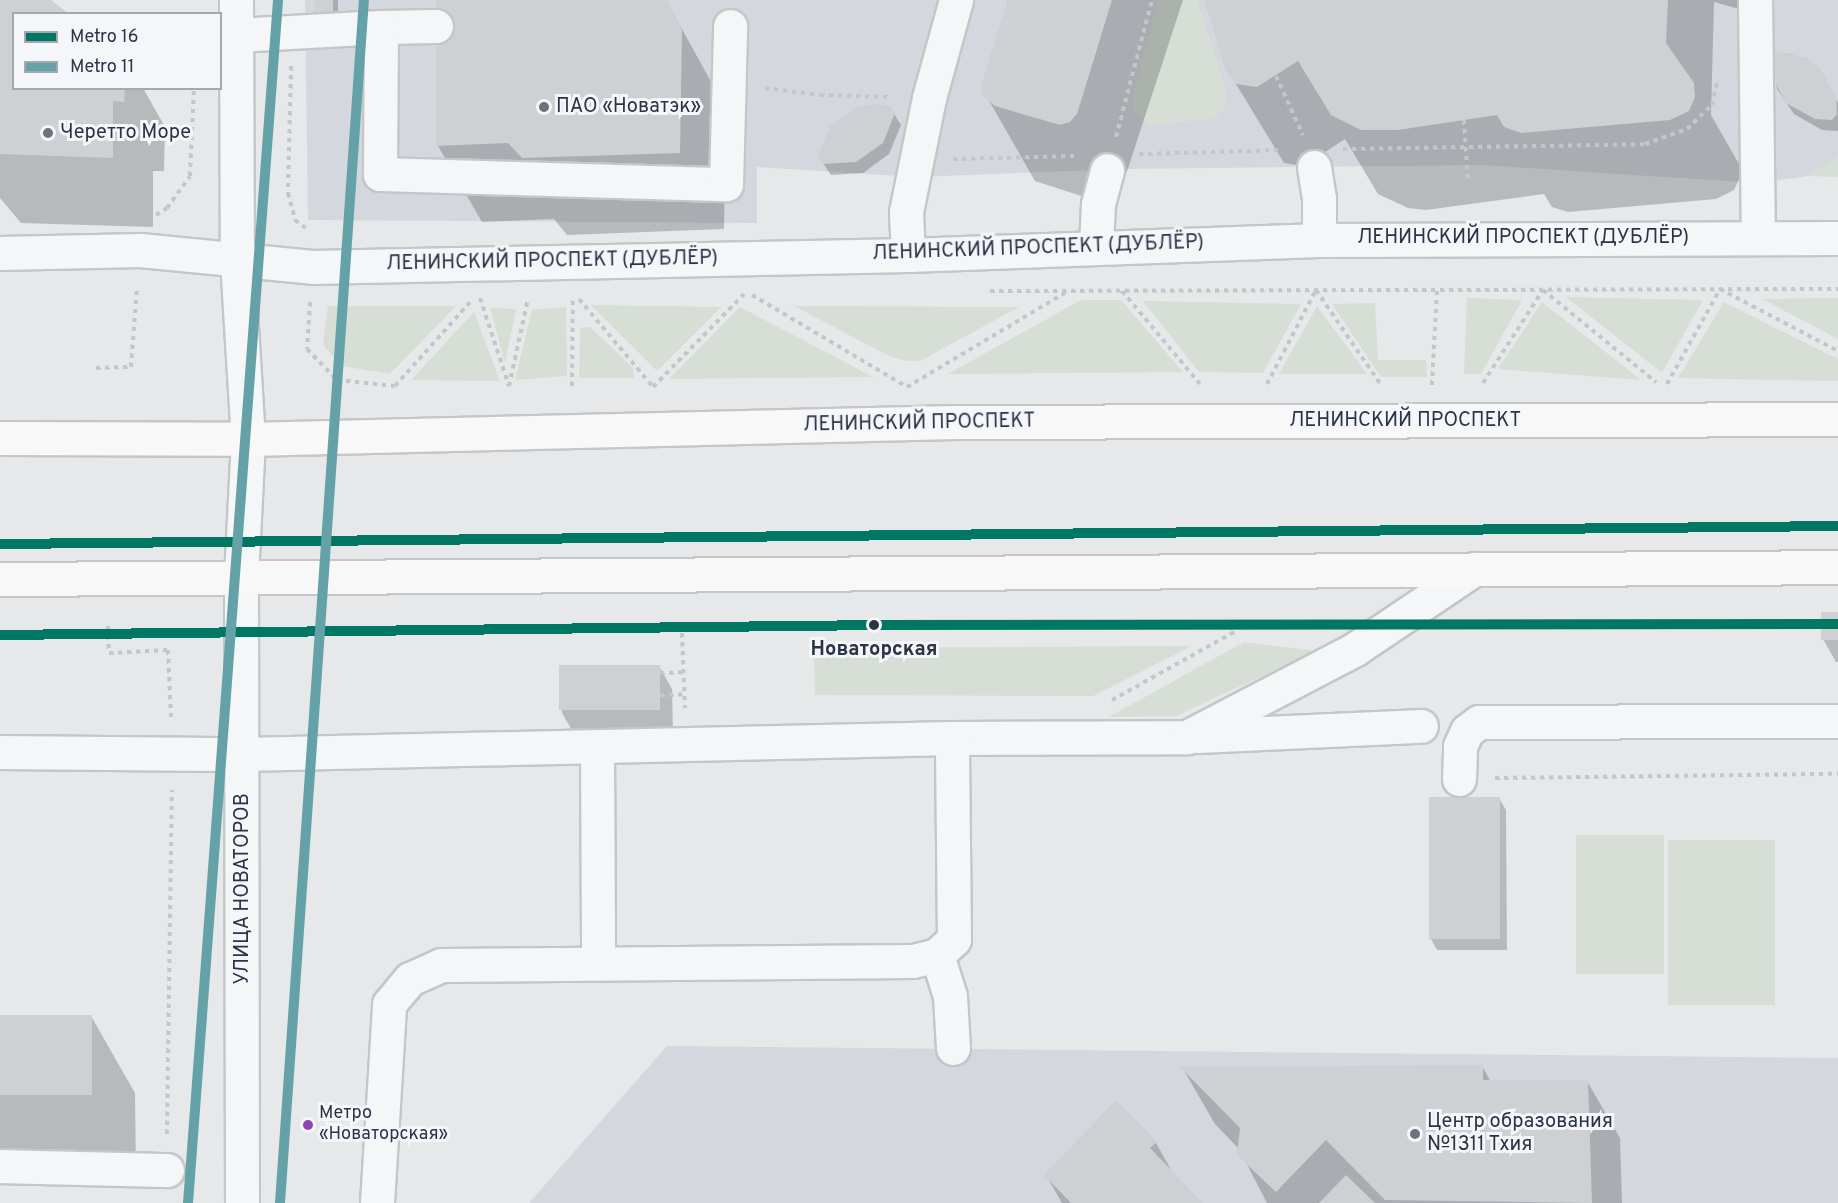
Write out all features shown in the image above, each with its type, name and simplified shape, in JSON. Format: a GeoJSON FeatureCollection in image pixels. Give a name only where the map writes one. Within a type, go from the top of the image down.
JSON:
{"type":"FeatureCollection","features":[{"type":"Feature","properties":{"kind":"main road","name":"ЛЕНИНСКИЙ ПРОСПЕКТ"},"geometry":{"type":"LineString","coordinates":[[0,438],[248,438],[954,422],[1838,419]]}},
{"type":"Feature","properties":{"kind":"main road"},"geometry":{"type":"LineString","coordinates":[[0,579],[1838,567]]}},
{"type":"Feature","properties":{"kind":"street","name":"УЛИЦА НОВАТОРОВ"},"geometry":{"type":"LineString","coordinates":[[236,0],[237,260],[248,438],[241,576],[244,754],[242,1203]]}},
{"type":"Feature","properties":{"kind":"street"},"geometry":{"type":"LineString","coordinates":[[908,255],[906,212],[929,98],[956,0]]}},
{"type":"Feature","properties":{"kind":"street"},"geometry":{"type":"LineString","coordinates":[[1755,0],[1753,76],[1758,237]]}},
{"type":"Feature","properties":{"kind":"street"},"geometry":{"type":"LineString","coordinates":[[381,27],[380,174],[726,184],[730,26]]}},
{"type":"Feature","properties":{"kind":"street"},"geometry":{"type":"LineString","coordinates":[[236,35],[381,27],[436,27]]}},
{"type":"Feature","properties":{"kind":"street"},"geometry":{"type":"LineString","coordinates":[[1312,158],[1319,198],[1319,240]]}},
{"type":"Feature","properties":{"kind":"street"},"geometry":{"type":"LineString","coordinates":[[1096,246],[1098,204],[1109,162]]}},
{"type":"Feature","properties":{"kind":"street","name":"ЛЕНИНСКИЙ ПРОСПЕКТ (ДУБЛЁР)"},"geometry":{"type":"LineString","coordinates":[[0,253],[140,250],[312,267],[908,255],[1096,246],[1319,240],[1838,238]]}},
{"type":"Feature","properties":{"kind":"street"},"geometry":{"type":"LineString","coordinates":[[1187,737],[1355,649],[1474,569]]}},
{"type":"Feature","properties":{"kind":"street"},"geometry":{"type":"LineString","coordinates":[[1459,779],[1460,746],[1467,731],[1479,722],[1838,721]]}},
{"type":"Feature","properties":{"kind":"street"},"geometry":{"type":"LineString","coordinates":[[0,752],[244,754],[952,738],[1187,737],[1421,726]]}},
{"type":"Feature","properties":{"kind":"street"},"geometry":{"type":"LineString","coordinates":[[377,1203],[389,1004],[410,979],[441,965],[598,961],[913,961],[937,955],[954,939],[952,738]]}},
{"type":"Feature","properties":{"kind":"street"},"geometry":{"type":"LineString","coordinates":[[597,747],[598,961]]}},
{"type":"Feature","properties":{"kind":"street"},"geometry":{"type":"LineString","coordinates":[[937,955],[950,996],[953,1048]]}},
{"type":"Feature","properties":{"kind":"street"},"geometry":{"type":"LineString","coordinates":[[0,1166],[167,1170]]}},
{"type":"Feature","properties":{"kind":"path"},"geometry":{"type":"LineString","coordinates":[[1109,162],[1152,0]]}},
{"type":"Feature","properties":{"kind":"path"},"geometry":{"type":"LineString","coordinates":[[292,31],[288,193],[295,220],[312,232]]}},
{"type":"Feature","properties":{"kind":"path"},"geometry":{"type":"LineString","coordinates":[[1276,76],[1312,158]]}},
{"type":"Feature","properties":{"kind":"path"},"geometry":{"type":"LineString","coordinates":[[916,169],[1312,158],[1467,149],[1645,144],[1687,129],[1712,105],[1718,80],[1753,76]]}},
{"type":"Feature","properties":{"kind":"path"},"geometry":{"type":"LineString","coordinates":[[782,88],[820,95],[929,98]]}},
{"type":"Feature","properties":{"kind":"path"},"geometry":{"type":"LineString","coordinates":[[96,368],[131,367],[141,226],[167,208],[190,176],[194,90]]}},
{"type":"Feature","properties":{"kind":"path"},"geometry":{"type":"LineString","coordinates":[[1464,120],[1468,180]]}},
{"type":"Feature","properties":{"kind":"path"},"geometry":{"type":"LineString","coordinates":[[1543,290],[1664,389],[1720,289]]}},
{"type":"Feature","properties":{"kind":"path"},"geometry":{"type":"LineString","coordinates":[[1720,289],[1838,351]]}},
{"type":"Feature","properties":{"kind":"path"},"geometry":{"type":"LineString","coordinates":[[985,291],[1838,289]]}},
{"type":"Feature","properties":{"kind":"path"},"geometry":{"type":"LineString","coordinates":[[1432,388],[1437,290]]}},
{"type":"Feature","properties":{"kind":"path"},"geometry":{"type":"LineString","coordinates":[[1479,388],[1543,290]]}},
{"type":"Feature","properties":{"kind":"path"},"geometry":{"type":"LineString","coordinates":[[746,292],[908,387],[1069,291]]}},
{"type":"Feature","properties":{"kind":"path"},"geometry":{"type":"LineString","coordinates":[[1121,291],[1203,388]]}},
{"type":"Feature","properties":{"kind":"path"},"geometry":{"type":"LineString","coordinates":[[1265,388],[1316,291]]}},
{"type":"Feature","properties":{"kind":"path"},"geometry":{"type":"LineString","coordinates":[[1316,291],[1383,388]]}},
{"type":"Feature","properties":{"kind":"path"},"geometry":{"type":"LineString","coordinates":[[562,292],[585,292]]}},
{"type":"Feature","properties":{"kind":"path"},"geometry":{"type":"LineString","coordinates":[[574,292],[653,387],[746,292]]}},
{"type":"Feature","properties":{"kind":"path"},"geometry":{"type":"LineString","coordinates":[[572,386],[574,292]]}},
{"type":"Feature","properties":{"kind":"path"},"geometry":{"type":"LineString","coordinates":[[735,292],[758,292]]}},
{"type":"Feature","properties":{"kind":"path"},"geometry":{"type":"LineString","coordinates":[[311,293],[307,349],[337,380],[395,386],[478,293],[488,293]]}},
{"type":"Feature","properties":{"kind":"path"},"geometry":{"type":"LineString","coordinates":[[478,293],[509,386],[529,293],[519,293]]}},
{"type":"Feature","properties":{"kind":"path"},"geometry":{"type":"LineString","coordinates":[[108,626],[109,653],[168,650],[172,752],[167,1170]]}},
{"type":"Feature","properties":{"kind":"path"},"geometry":{"type":"LineString","coordinates":[[682,633],[686,715]]}},
{"type":"Feature","properties":{"kind":"path"},"geometry":{"type":"LineString","coordinates":[[660,673],[684,672]]}},
{"type":"Feature","properties":{"kind":"path"},"geometry":{"type":"LineString","coordinates":[[660,695],[685,694]]}},
{"type":"Feature","properties":{"kind":"path"},"geometry":{"type":"LineString","coordinates":[[1459,779],[1838,774]]}},
{"type":"Feature","properties":{"kind":"shaded area"},"geometry":{"type":"Polygon","coordinates":[[[305,0],[1838,0],[1838,157],[1809,176],[1757,183],[1484,165],[1122,169],[915,177],[757,167],[757,223],[308,220],[305,0]]]}},
{"type":"Feature","properties":{"kind":"shaded area"},"geometry":{"type":"Polygon","coordinates":[[[1158,0],[1197,0],[1226,90],[1225,107],[1214,119],[1151,125],[1134,113],[1133,97],[1158,0]]]}},
{"type":"Feature","properties":{"kind":"shaded area"},"geometry":{"type":"Polygon","coordinates":[[[1838,157],[1838,177],[1809,176],[1838,157]]]}},
{"type":"Feature","properties":{"kind":"shaded area"},"geometry":{"type":"Polygon","coordinates":[[[1566,297],[1703,300],[1662,373],[1566,297]]]}},
{"type":"Feature","properties":{"kind":"shaded area"},"geometry":{"type":"Polygon","coordinates":[[[1467,298],[1522,300],[1481,374],[1464,374],[1467,298]]]}},
{"type":"Feature","properties":{"kind":"shaded area"},"geometry":{"type":"Polygon","coordinates":[[[1838,298],[1838,339],[1762,299],[1838,298]]]}},
{"type":"Feature","properties":{"kind":"shaded area"},"geometry":{"type":"Polygon","coordinates":[[[1081,300],[1121,300],[1183,372],[948,374],[1081,300]]]}},
{"type":"Feature","properties":{"kind":"shaded area"},"geometry":{"type":"Polygon","coordinates":[[[1143,301],[1301,304],[1263,373],[1199,372],[1143,301]]]}},
{"type":"Feature","properties":{"kind":"shaded area"},"geometry":{"type":"Polygon","coordinates":[[[1542,302],[1641,380],[1498,369],[1542,302]]]}},
{"type":"Feature","properties":{"kind":"shaded area"},"geometry":{"type":"Polygon","coordinates":[[[1724,302],[1838,359],[1838,381],[1678,378],[1724,302]]]}},
{"type":"Feature","properties":{"kind":"shaded area"},"geometry":{"type":"Polygon","coordinates":[[[1375,303],[1378,360],[1426,360],[1427,377],[1381,377],[1332,304],[1375,303]]]}},
{"type":"Feature","properties":{"kind":"shaded area"},"geometry":{"type":"Polygon","coordinates":[[[591,305],[721,307],[657,371],[591,305]]]}},
{"type":"Feature","properties":{"kind":"shaded area"},"geometry":{"type":"Polygon","coordinates":[[[328,306],[456,306],[390,374],[342,366],[323,345],[328,306]]]}},
{"type":"Feature","properties":{"kind":"shaded area"},"geometry":{"type":"Polygon","coordinates":[[[794,306],[1019,307],[920,361],[908,361],[891,357],[794,306]]]}},
{"type":"Feature","properties":{"kind":"shaded area"},"geometry":{"type":"Polygon","coordinates":[[[1317,306],[1367,374],[1279,374],[1317,306]]]}},
{"type":"Feature","properties":{"kind":"shaded area"},"geometry":{"type":"Polygon","coordinates":[[[566,307],[567,376],[515,380],[532,310],[566,307]]]}},
{"type":"Feature","properties":{"kind":"shaded area"},"geometry":{"type":"Polygon","coordinates":[[[740,307],[873,377],[669,379],[740,307]]]}},
{"type":"Feature","properties":{"kind":"shaded area"},"geometry":{"type":"Polygon","coordinates":[[[490,308],[516,309],[505,363],[490,308]]]}},
{"type":"Feature","properties":{"kind":"shaded area"},"geometry":{"type":"Polygon","coordinates":[[[474,312],[500,381],[411,380],[474,312]]]}},
{"type":"Feature","properties":{"kind":"shaded area"},"geometry":{"type":"Polygon","coordinates":[[[590,327],[633,368],[634,378],[579,378],[580,328],[590,327]]]}},
{"type":"Feature","properties":{"kind":"shaded area"},"geometry":{"type":"Polygon","coordinates":[[[1244,642],[1316,651],[1176,716],[1109,717],[1244,642]]]}},
{"type":"Feature","properties":{"kind":"shaded area"},"geometry":{"type":"Polygon","coordinates":[[[1192,646],[1093,696],[815,695],[814,648],[1192,646]]]}},
{"type":"Feature","properties":{"kind":"shaded area"},"geometry":{"type":"Polygon","coordinates":[[[1576,835],[1664,835],[1664,974],[1576,974],[1576,835]]]}},
{"type":"Feature","properties":{"kind":"shaded area"},"geometry":{"type":"Polygon","coordinates":[[[1668,840],[1775,840],[1775,1005],[1668,1005],[1668,840]]]}},
{"type":"Feature","properties":{"kind":"shaded area"},"geometry":{"type":"Polygon","coordinates":[[[667,1046],[1838,1058],[1838,1203],[529,1203],[667,1046]]]}},
{"type":"Feature","properties":{"kind":"building"},"geometry":{"type":"Polygon","coordinates":[[[0,0],[51,0],[66,12],[12,12],[12,90],[125,90],[124,102],[113,101],[113,158],[0,154],[0,0]]]}},
{"type":"Feature","properties":{"kind":"building"},"geometry":{"type":"Polygon","coordinates":[[[314,0],[333,0],[333,13],[314,13],[314,0]]]}},
{"type":"Feature","properties":{"kind":"building"},"geometry":{"type":"Polygon","coordinates":[[[436,0],[667,0],[682,30],[680,153],[522,158],[508,143],[436,146],[436,0]]]}},
{"type":"Feature","properties":{"kind":"building"},"geometry":{"type":"Polygon","coordinates":[[[1008,0],[1112,0],[1077,114],[1070,122],[1060,125],[995,106],[982,95],[982,82],[1008,0]]]}},
{"type":"Feature","properties":{"kind":"building"},"geometry":{"type":"Polygon","coordinates":[[[1204,0],[1668,0],[1666,43],[1694,83],[1695,97],[1689,111],[1670,120],[1521,133],[1504,127],[1497,115],[1398,130],[1361,130],[1331,115],[1298,61],[1257,87],[1236,84],[1226,71],[1204,0]]]}},
{"type":"Feature","properties":{"kind":"building"},"geometry":{"type":"Polygon","coordinates":[[[1775,51],[1807,58],[1820,68],[1836,97],[1837,114],[1832,120],[1815,119],[1786,103],[1770,74],[1768,58],[1775,51]]]}},
{"type":"Feature","properties":{"kind":"building"},"geometry":{"type":"Polygon","coordinates":[[[874,104],[890,106],[895,113],[883,143],[856,162],[823,164],[818,157],[830,126],[857,107],[874,104]]]}},
{"type":"Feature","properties":{"kind":"building"},"geometry":{"type":"Polygon","coordinates":[[[1821,612],[1838,612],[1838,640],[1821,640],[1821,612]]]}},
{"type":"Feature","properties":{"kind":"building"},"geometry":{"type":"Polygon","coordinates":[[[559,665],[660,665],[660,710],[559,710],[559,665]]]}},
{"type":"Feature","properties":{"kind":"building"},"geometry":{"type":"Polygon","coordinates":[[[1429,797],[1500,797],[1500,939],[1429,939],[1429,797]]]}},
{"type":"Feature","properties":{"kind":"building"},"geometry":{"type":"Polygon","coordinates":[[[0,1015],[92,1015],[92,1095],[0,1095],[0,1015]]]}},
{"type":"Feature","properties":{"kind":"building","name":"Центр образования №1311 Тхия"},"geometry":{"type":"Polygon","coordinates":[[[1483,1065],[1483,1080],[1588,1080],[1592,1203],[1385,1200],[1326,1140],[1276,1192],[1237,1155],[1240,1128],[1180,1067],[1483,1065]]]}},
{"type":"Feature","properties":{"kind":"building"},"geometry":{"type":"Polygon","coordinates":[[[1116,1100],[1157,1142],[1150,1148],[1203,1203],[1071,1203],[1044,1175],[1116,1100]]]}},
{"type":"Feature","properties":{"kind":"building"},"geometry":{"type":"Polygon","coordinates":[[[1346,1175],[1375,1203],[1319,1203],[1346,1175]]]}},
{"type":"Feature","properties":{"kind":"metro line","name":"11"},"geometry":{"type":"LineString","coordinates":[[188,1203],[278,0]]}},
{"type":"Feature","properties":{"kind":"metro line","name":"11"},"geometry":{"type":"LineString","coordinates":[[280,1203],[364,0]]}},
{"type":"Feature","properties":{"kind":"metro line","name":"16"},"geometry":{"type":"LineString","coordinates":[[0,544],[1838,526]]}},
{"type":"Feature","properties":{"kind":"metro line","name":"16"},"geometry":{"type":"LineString","coordinates":[[0,635],[876,625],[1838,624]]}},
{"type":"Feature","properties":{"kind":"place","name":"ПАО «Новатэк»"},"geometry":{"type":"Point","coordinates":[544,107]}},
{"type":"Feature","properties":{"kind":"place","name":"Черетто Море"},"geometry":{"type":"Point","coordinates":[48,133]}},
{"type":"Feature","properties":{"kind":"place","name":"Новаторская"},"geometry":{"type":"Point","coordinates":[874,625]}},
{"type":"Feature","properties":{"kind":"place","name":"Метро «Новаторская»"},"geometry":{"type":"Point","coordinates":[308,1125]}},
{"type":"Feature","properties":{"kind":"place","name":"Центр образования №1311 Тхия"},"geometry":{"type":"Point","coordinates":[1415,1134]}}]}
